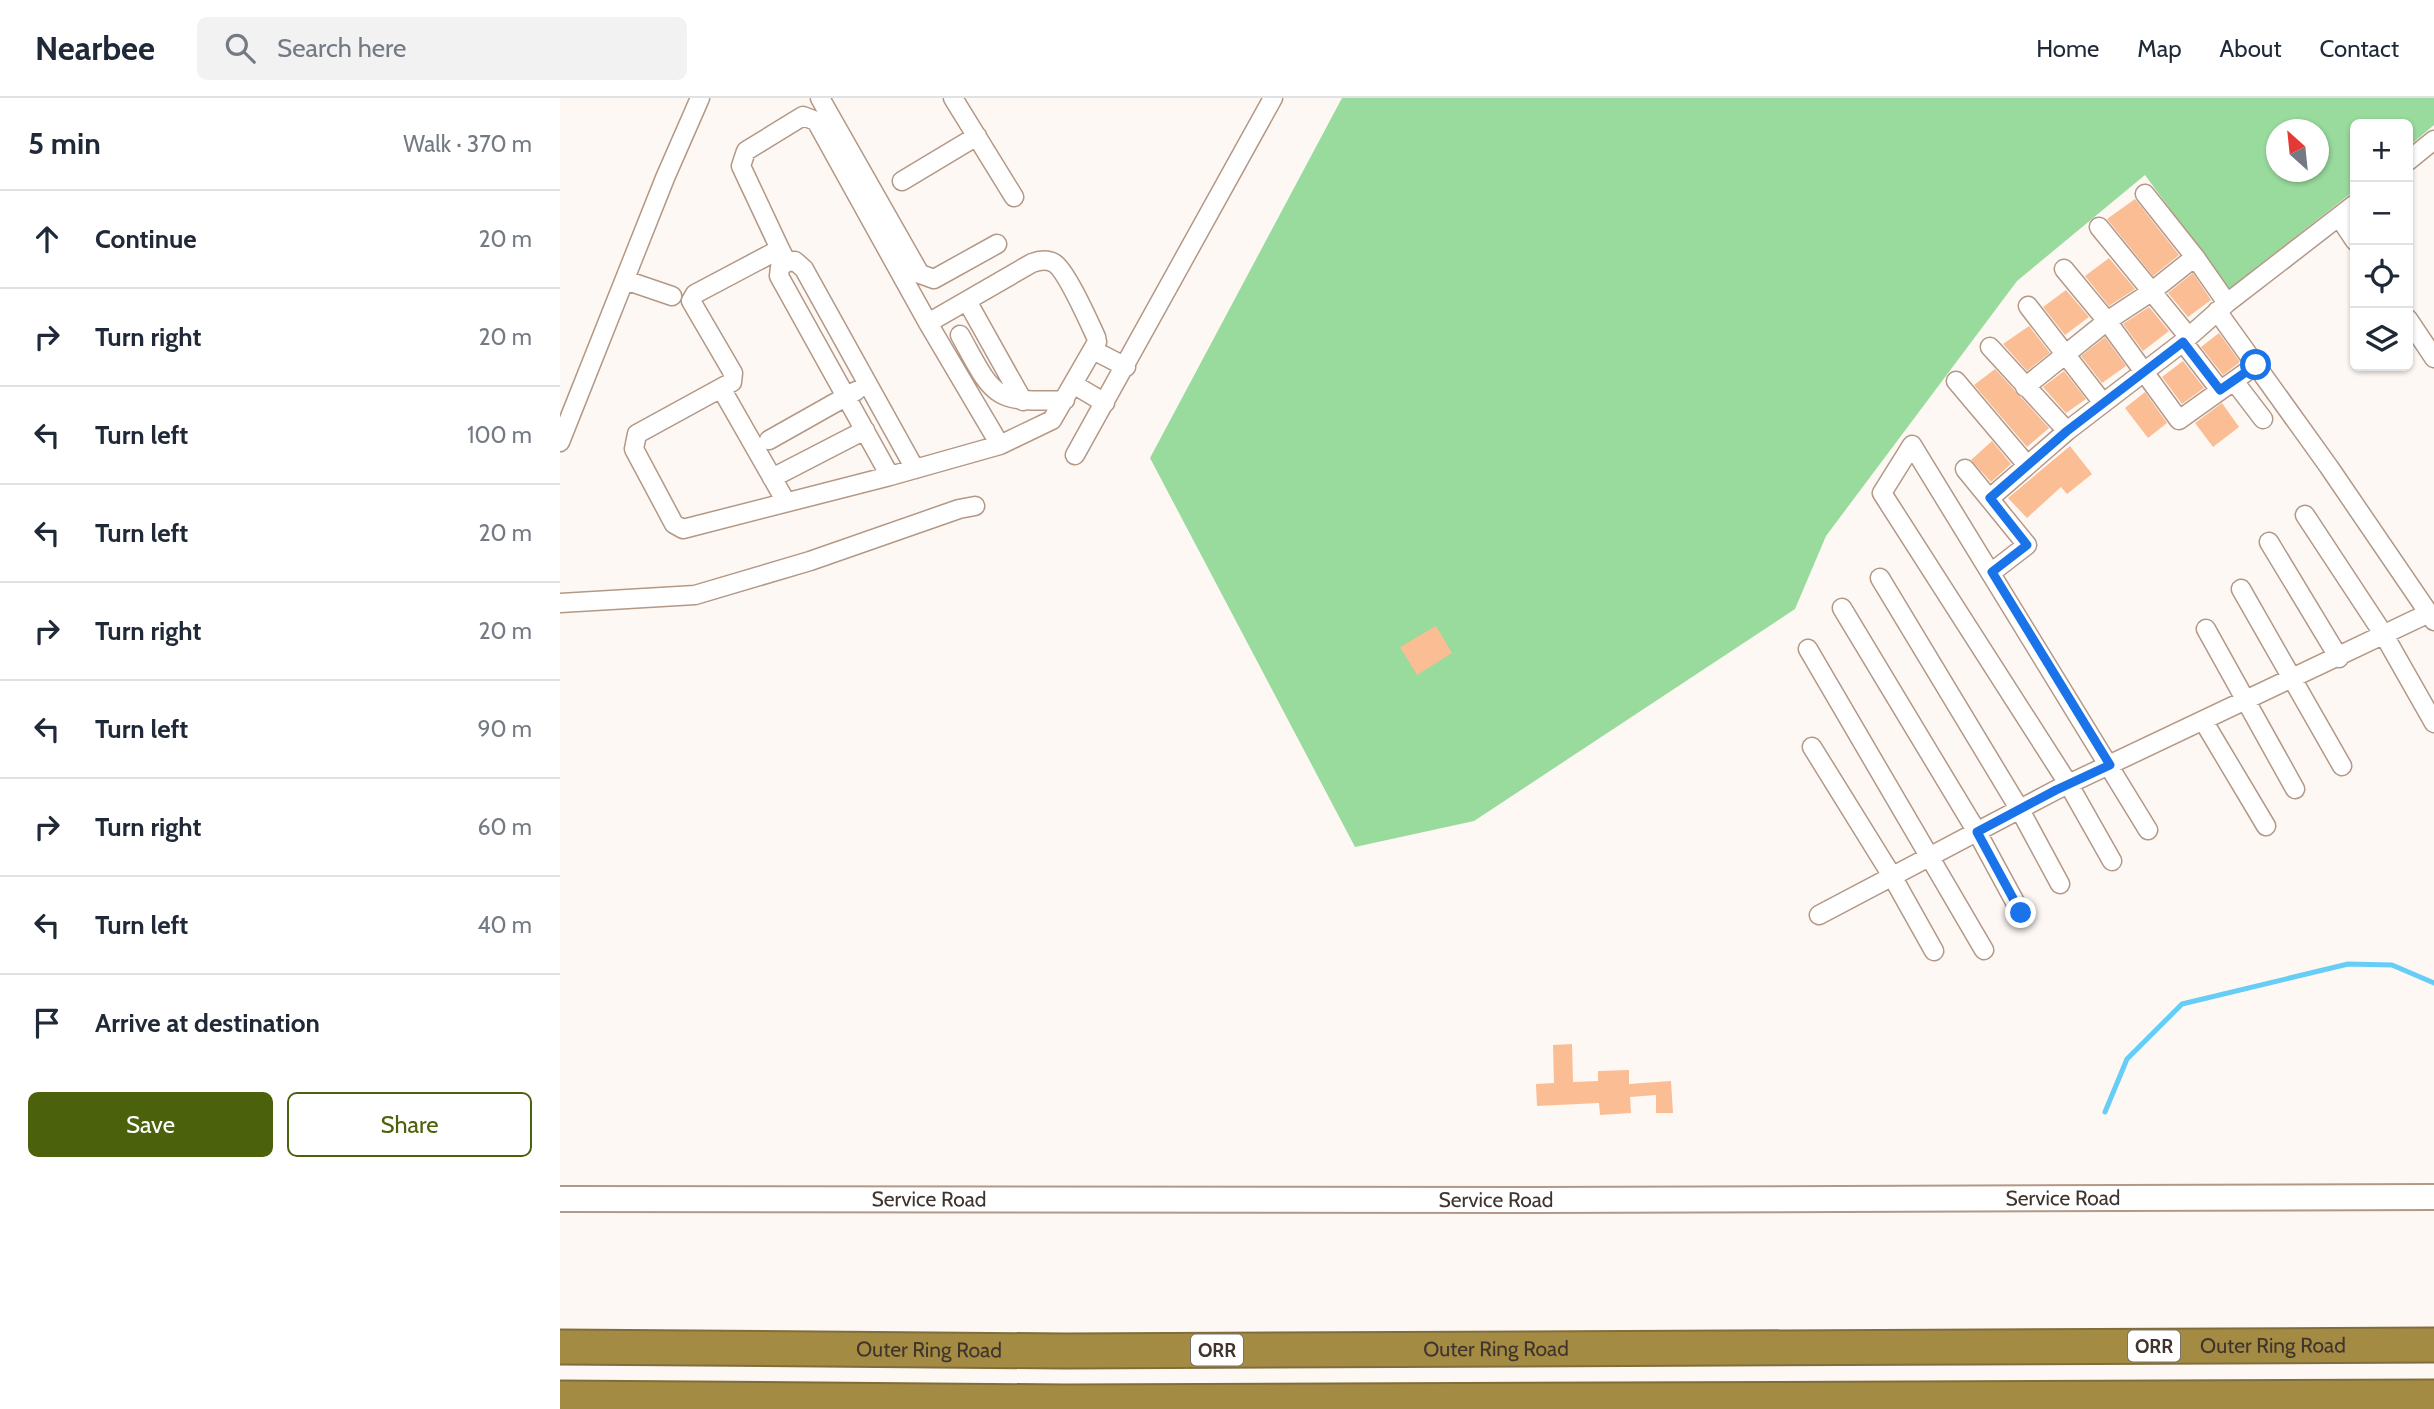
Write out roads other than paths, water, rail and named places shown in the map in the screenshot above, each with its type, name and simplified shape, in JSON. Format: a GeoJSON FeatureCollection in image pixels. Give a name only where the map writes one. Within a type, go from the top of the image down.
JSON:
{"type":"FeatureCollection","features":[{"type":"Feature","properties":{"kind":"highway","name":"Outer Ring Road"},"geometry":{"type":"LineString","coordinates":[[560,1347],[1093,1351],[2434,1345]]}},
{"type":"Feature","properties":{"kind":"highway"},"geometry":{"type":"LineString","coordinates":[[560,1398],[1038,1402],[2434,1397]]}},
{"type":"Feature","properties":{"kind":"main road","name":"Service Road"},"geometry":{"type":"LineString","coordinates":[[560,1199],[2434,1197]]}},
{"type":"Feature","properties":{"kind":"street"},"geometry":{"type":"LineString","coordinates":[[560,442],[665,178],[700,98]]}},
{"type":"Feature","properties":{"kind":"street"},"geometry":{"type":"LineString","coordinates":[[820,98],[920,274],[934,278],[997,244]]}},
{"type":"Feature","properties":{"kind":"street"},"geometry":{"type":"LineString","coordinates":[[953,98],[1014,197]]}},
{"type":"Feature","properties":{"kind":"street"},"geometry":{"type":"LineString","coordinates":[[1075,455],[1273,98]]}},
{"type":"Feature","properties":{"kind":"street"},"geometry":{"type":"LineString","coordinates":[[890,476],[779,276],[783,256],[741,166],[746,151],[803,116],[816,121],[928,323],[1000,445]]}},
{"type":"Feature","properties":{"kind":"street"},"geometry":{"type":"LineString","coordinates":[[902,181],[977,136]]}},
{"type":"Feature","properties":{"kind":"street"},"geometry":{"type":"LineString","coordinates":[[2413,157],[2434,140]]}},
{"type":"Feature","properties":{"kind":"street"},"geometry":{"type":"LineString","coordinates":[[1819,915],[2068,785],[2384,635],[2432,617],[2256,365],[2196,257],[2145,194]]}},
{"type":"Feature","properties":{"kind":"street"},"geometry":{"type":"LineString","coordinates":[[1990,498],[2103,402],[2350,208]]}},
{"type":"Feature","properties":{"kind":"street"},"geometry":{"type":"LineString","coordinates":[[2339,217],[2350,234]]}},
{"type":"Feature","properties":{"kind":"street"},"geometry":{"type":"LineString","coordinates":[[2099,228],[2185,339],[2227,386],[2263,419]]}},
{"type":"Feature","properties":{"kind":"street"},"geometry":{"type":"LineString","coordinates":[[915,469],[804,269],[783,256],[695,294],[691,301],[733,373],[732,382],[636,434],[634,449],[674,524],[683,529],[890,476],[915,469],[1000,445],[1048,422],[1069,392],[1097,342],[1062,271],[1052,262],[1039,260],[928,323]]}},
{"type":"Feature","properties":{"kind":"street"},"geometry":{"type":"LineString","coordinates":[[2025,387],[2107,321],[2151,292],[2196,257]]}},
{"type":"Feature","properties":{"kind":"street"},"geometry":{"type":"LineString","coordinates":[[2064,269],[2107,321],[2179,421],[2256,365]]}},
{"type":"Feature","properties":{"kind":"street"},"geometry":{"type":"LineString","coordinates":[[625,280],[672,296]]}},
{"type":"Feature","properties":{"kind":"street"},"geometry":{"type":"LineString","coordinates":[[967,301],[1023,401]]}},
{"type":"Feature","properties":{"kind":"street"},"geometry":{"type":"LineString","coordinates":[[2028,306],[2103,402]]}},
{"type":"Feature","properties":{"kind":"street"},"geometry":{"type":"LineString","coordinates":[[2413,326],[2434,358]]}},
{"type":"Feature","properties":{"kind":"street"},"geometry":{"type":"LineString","coordinates":[[960,335],[988,386],[1007,397],[1023,401],[1069,392],[1105,403]]}},
{"type":"Feature","properties":{"kind":"street"},"geometry":{"type":"LineString","coordinates":[[1990,347],[2067,431]]}},
{"type":"Feature","properties":{"kind":"street"},"geometry":{"type":"LineString","coordinates":[[1093,350],[1126,367]]}},
{"type":"Feature","properties":{"kind":"street"},"geometry":{"type":"LineString","coordinates":[[1956,382],[2027,465]]}},
{"type":"Feature","properties":{"kind":"street"},"geometry":{"type":"LineString","coordinates":[[769,440],[868,384]]}},
{"type":"Feature","properties":{"kind":"street"},"geometry":{"type":"LineString","coordinates":[[721,388],[786,502]]}},
{"type":"Feature","properties":{"kind":"street"},"geometry":{"type":"LineString","coordinates":[[772,478],[864,430]]}},
{"type":"Feature","properties":{"kind":"street"},"geometry":{"type":"LineString","coordinates":[[2112,861],[2068,785],[1882,493],[1912,445],[2148,830]]}},
{"type":"Feature","properties":{"kind":"street"},"geometry":{"type":"LineString","coordinates":[[1965,469],[2027,545],[1992,572]]}},
{"type":"Feature","properties":{"kind":"street"},"geometry":{"type":"LineString","coordinates":[[560,603],[695,594],[810,561],[959,509],[975,506]]}},
{"type":"Feature","properties":{"kind":"street"},"geometry":{"type":"LineString","coordinates":[[2305,515],[2384,635],[2434,723]]}},
{"type":"Feature","properties":{"kind":"street"},"geometry":{"type":"LineString","coordinates":[[2269,541],[2339,658]]}},
{"type":"Feature","properties":{"kind":"street"},"geometry":{"type":"LineString","coordinates":[[1880,578],[2020,810],[2060,884]]}},
{"type":"Feature","properties":{"kind":"street"},"geometry":{"type":"LineString","coordinates":[[2241,589],[2342,766]]}},
{"type":"Feature","properties":{"kind":"street"},"geometry":{"type":"LineString","coordinates":[[1842,608],[1977,832],[2021,913]]}},
{"type":"Feature","properties":{"kind":"street"},"geometry":{"type":"LineString","coordinates":[[2206,629],[2295,789]]}},
{"type":"Feature","properties":{"kind":"street"},"geometry":{"type":"LineString","coordinates":[[1808,649],[1984,950]]}},
{"type":"Feature","properties":{"kind":"street"},"geometry":{"type":"LineString","coordinates":[[2204,722],[2266,826]]}},
{"type":"Feature","properties":{"kind":"street"},"geometry":{"type":"LineString","coordinates":[[1812,747],[1892,876],[1934,951]]}},
{"type":"Feature","properties":{"kind":"waterway"},"geometry":{"type":"LineString","coordinates":[[2105,1112],[2127,1059],[2182,1004],[2348,964],[2392,965],[2434,983]]}}]}
